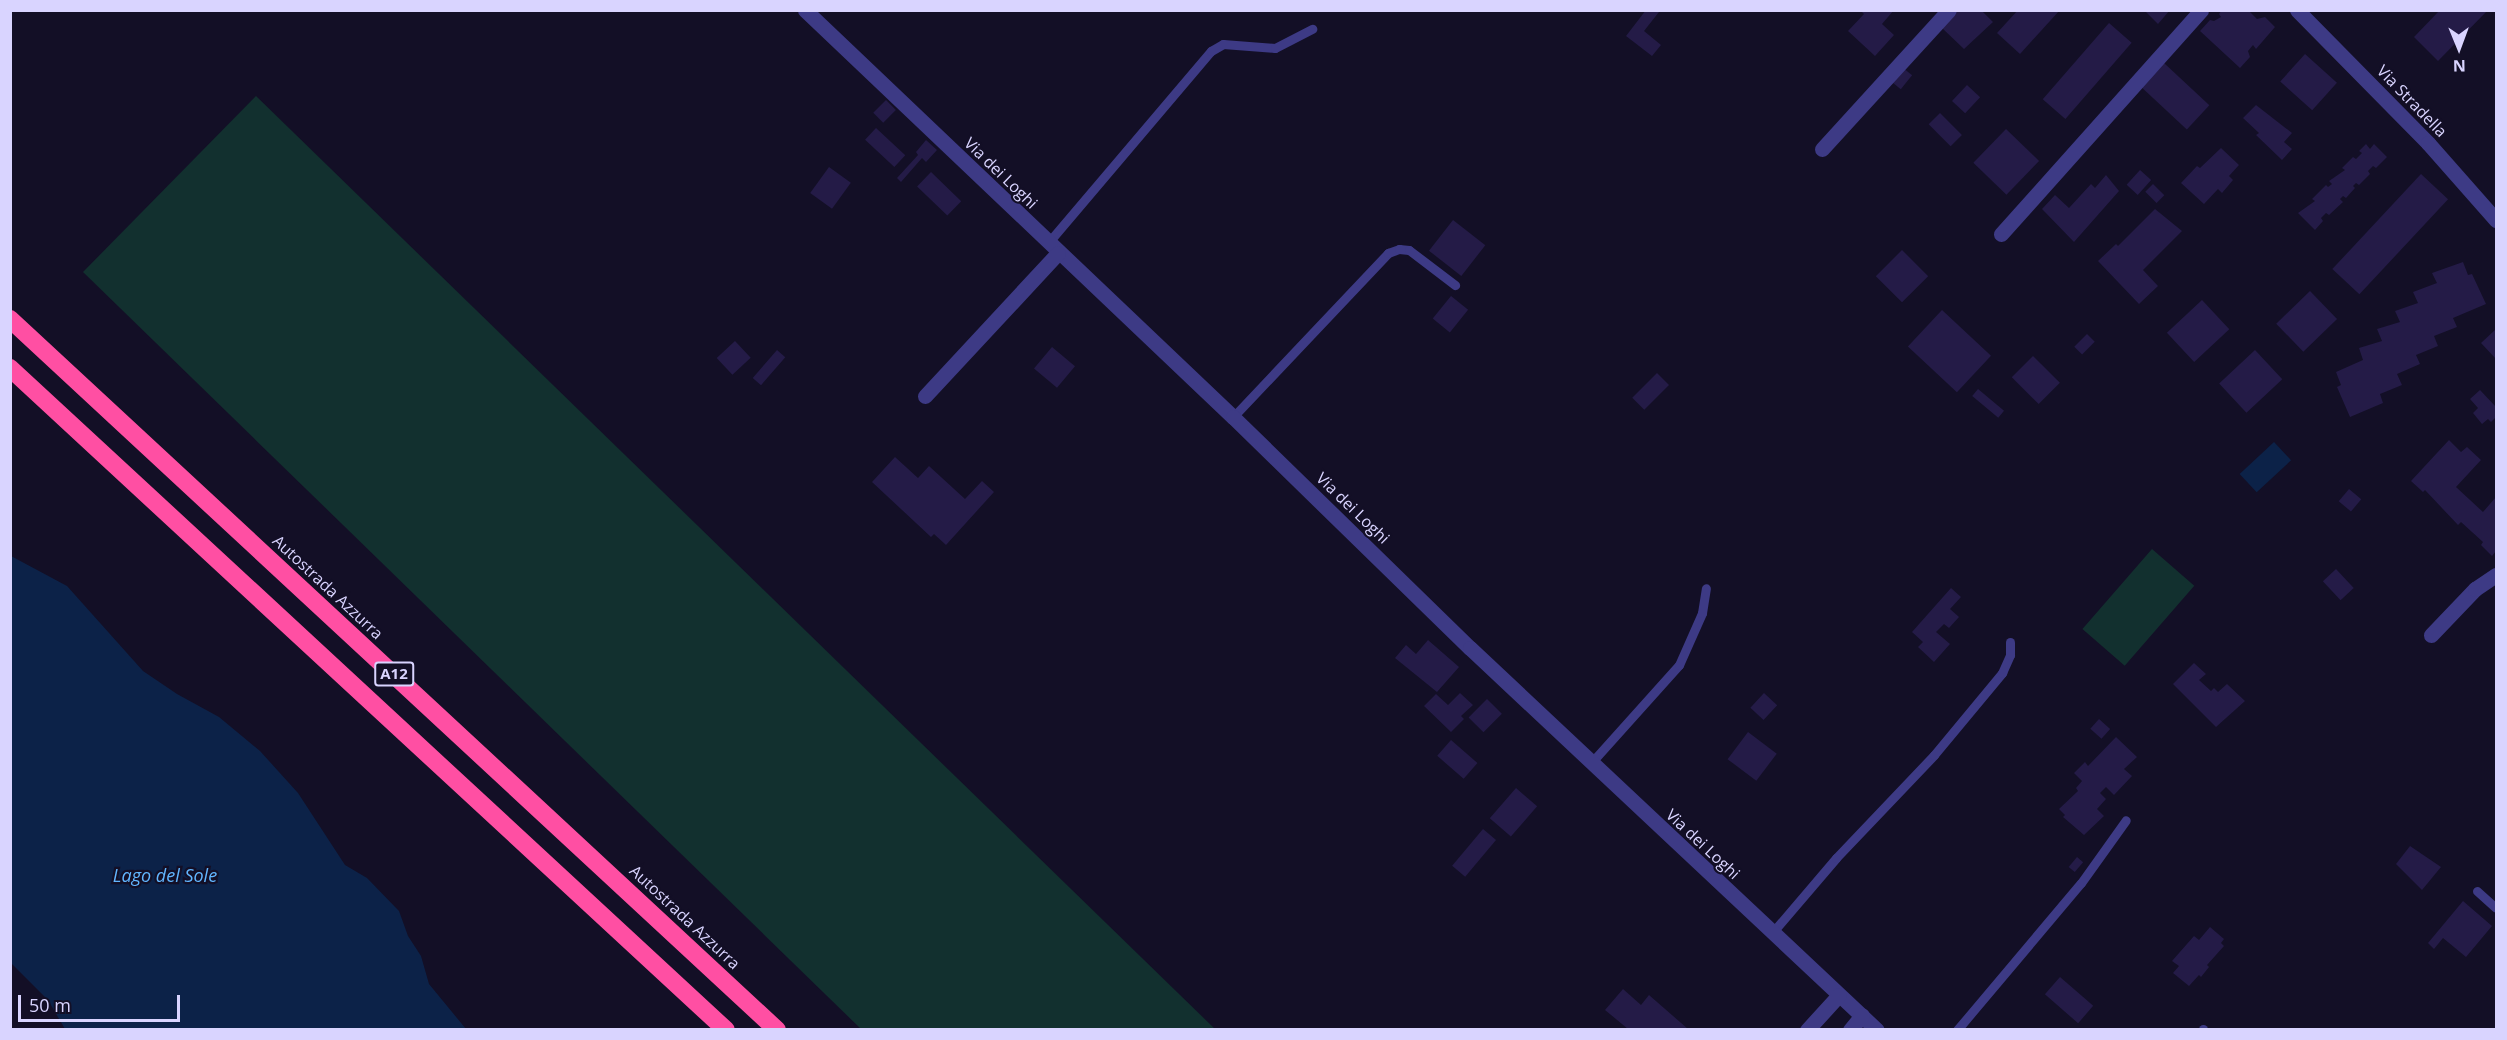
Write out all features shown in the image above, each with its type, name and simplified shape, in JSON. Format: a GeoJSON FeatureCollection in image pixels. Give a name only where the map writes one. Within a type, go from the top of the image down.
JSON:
{"type":"FeatureCollection","features":[{"type":"Feature","properties":{"kind":"highway","name":"Autostrada Azzurra"},"geometry":{"type":"LineString","coordinates":[[10,319],[777,1029]]}},
{"type":"Feature","properties":{"kind":"highway","name":"A12"},"geometry":{"type":"LineString","coordinates":[[10,368],[726,1029]]}},
{"type":"Feature","properties":{"kind":"street","name":"Via dei Loghi"},"geometry":{"type":"LineString","coordinates":[[805,10],[1233,417],[1591,763],[1877,1029]]}},
{"type":"Feature","properties":{"kind":"street"},"geometry":{"type":"LineString","coordinates":[[1822,148],[1949,10]]}},
{"type":"Feature","properties":{"kind":"street"},"geometry":{"type":"LineString","coordinates":[[2001,234],[2201,10]]}},
{"type":"Feature","properties":{"kind":"street","name":"Via Stradella"},"geometry":{"type":"LineString","coordinates":[[2297,10],[2428,143],[2496,220]]}},
{"type":"Feature","properties":{"kind":"street"},"geometry":{"type":"LineString","coordinates":[[925,396],[1053,248]]}},
{"type":"Feature","properties":{"kind":"street"},"geometry":{"type":"LineString","coordinates":[[2431,635],[2475,589],[2496,575]]}},
{"type":"Feature","properties":{"kind":"street"},"geometry":{"type":"LineString","coordinates":[[1807,1029],[1839,995]]}},
{"type":"Feature","properties":{"kind":"street"},"geometry":{"type":"LineString","coordinates":[[1850,1029],[1862,1015]]}},
{"type":"Feature","properties":{"kind":"lane"},"geometry":{"type":"LineString","coordinates":[[1053,248],[1211,51],[1223,44],[1275,48],[1312,29]]}},
{"type":"Feature","properties":{"kind":"lane"},"geometry":{"type":"LineString","coordinates":[[1233,417],[1388,253],[1399,249],[1409,250],[1455,285]]}},
{"type":"Feature","properties":{"kind":"lane"},"geometry":{"type":"LineString","coordinates":[[1591,763],[1679,665],[1702,613],[1706,588]]}},
{"type":"Feature","properties":{"kind":"lane"},"geometry":{"type":"LineString","coordinates":[[1772,933],[1836,858],[1935,755],[2002,673],[2010,655],[2010,642]]}},
{"type":"Feature","properties":{"kind":"lane"},"geometry":{"type":"LineString","coordinates":[[1957,1029],[2081,883],[2126,820]]}},
{"type":"Feature","properties":{"kind":"lane"},"geometry":{"type":"LineString","coordinates":[[2477,891],[2496,908]]}},
{"type":"Feature","properties":{"kind":"green space"},"geometry":{"type":"Polygon","coordinates":[[[256,96],[1215,1029],[861,1029],[83,272],[256,96]]]}},
{"type":"Feature","properties":{"kind":"green space"},"geometry":{"type":"Polygon","coordinates":[[[2152,549],[2194,586],[2125,666],[2082,629],[2152,549]]]}},
{"type":"Feature","properties":{"kind":"water"},"geometry":{"type":"Polygon","coordinates":[[[2274,442],[2291,460],[2257,492],[2240,474],[2274,442]]]}},
{"type":"Feature","properties":{"kind":"water","name":"Lago del Sole"},"geometry":{"type":"Polygon","coordinates":[[[11,556],[67,586],[143,671],[177,694],[219,717],[260,751],[298,793],[345,865],[367,878],[399,911],[408,936],[421,956],[429,984],[466,1029],[65,1029],[48,1000],[11,963],[11,556]]]}},
{"type":"Feature","properties":{"kind":"building"},"geometry":{"type":"Polygon","coordinates":[[[1646,10],[1659,12],[1644,31],[1661,45],[1652,56],[1626,36],[1646,10]]]}},
{"type":"Feature","properties":{"kind":"building"},"geometry":{"type":"Polygon","coordinates":[[[1860,10],[1894,10],[1882,24],[1894,35],[1875,56],[1848,31],[1864,14],[1860,10]]]}},
{"type":"Feature","properties":{"kind":"building"},"geometry":{"type":"Polygon","coordinates":[[[1955,10],[1981,10],[1993,22],[1964,49],[1942,28],[1953,17],[1951,14],[1955,10]]]}},
{"type":"Feature","properties":{"kind":"building"},"geometry":{"type":"Polygon","coordinates":[[[2018,10],[2060,10],[2020,54],[1997,33],[2018,10]]]}},
{"type":"Feature","properties":{"kind":"building"},"geometry":{"type":"Polygon","coordinates":[[[2144,10],[2170,10],[2158,24],[2144,10]]]}},
{"type":"Feature","properties":{"kind":"building"},"geometry":{"type":"Polygon","coordinates":[[[2222,10],[2248,10],[2257,19],[2265,17],[2275,27],[2256,49],[2253,45],[2248,51],[2250,57],[2240,68],[2200,31],[2210,20],[2214,21],[2221,17],[2219,14],[2222,10]]]}},
{"type":"Feature","properties":{"kind":"building"},"geometry":{"type":"Polygon","coordinates":[[[2440,10],[2488,10],[2438,61],[2414,37],[2440,10]]]}},
{"type":"Feature","properties":{"kind":"building"},"geometry":{"type":"Polygon","coordinates":[[[2109,23],[2132,43],[2065,119],[2043,99],[2109,23]]]}},
{"type":"Feature","properties":{"kind":"building"},"geometry":{"type":"Polygon","coordinates":[[[2305,54],[2337,83],[2312,110],[2280,81],[2305,54]]]}},
{"type":"Feature","properties":{"kind":"building"},"geometry":{"type":"Polygon","coordinates":[[[2164,63],[2209,105],[2187,129],[2141,87],[2164,63]]]}},
{"type":"Feature","properties":{"kind":"building"},"geometry":{"type":"Polygon","coordinates":[[[1902,67],[1912,75],[1901,89],[1891,81],[1902,67]]]}},
{"type":"Feature","properties":{"kind":"building"},"geometry":{"type":"Polygon","coordinates":[[[1967,85],[1980,97],[1965,113],[1952,101],[1967,85]]]}},
{"type":"Feature","properties":{"kind":"building"},"geometry":{"type":"Polygon","coordinates":[[[886,100],[896,110],[883,123],[873,113],[886,100]]]}},
{"type":"Feature","properties":{"kind":"building"},"geometry":{"type":"Polygon","coordinates":[[[2256,105],[2292,133],[2284,142],[2292,149],[2282,160],[2256,135],[2259,133],[2243,118],[2256,105]]]}},
{"type":"Feature","properties":{"kind":"building"},"geometry":{"type":"Polygon","coordinates":[[[1940,113],[1962,135],[1951,146],[1929,124],[1940,113]]]}},
{"type":"Feature","properties":{"kind":"building"},"geometry":{"type":"Polygon","coordinates":[[[876,128],[905,155],[894,167],[865,140],[876,128]]]}},
{"type":"Feature","properties":{"kind":"building"},"geometry":{"type":"Polygon","coordinates":[[[2006,129],[2039,161],[2006,195],[1973,163],[2006,129]]]}},
{"type":"Feature","properties":{"kind":"building"},"geometry":{"type":"Polygon","coordinates":[[[926,140],[937,150],[926,162],[922,158],[901,182],[897,178],[918,155],[916,152],[926,140]]]}},
{"type":"Feature","properties":{"kind":"building"},"geometry":{"type":"Polygon","coordinates":[[[2366,144],[2370,149],[2374,144],[2387,157],[2376,168],[2373,166],[2368,171],[2370,174],[2359,185],[2356,183],[2353,186],[2355,188],[2346,198],[2343,196],[2340,199],[2343,202],[2329,215],[2326,213],[2321,218],[2323,221],[2315,230],[2298,213],[2315,201],[2312,199],[2326,185],[2328,187],[2332,184],[2329,181],[2345,170],[2342,168],[2353,157],[2356,159],[2362,153],[2359,151],[2366,144]]]}},
{"type":"Feature","properties":{"kind":"building"},"geometry":{"type":"Polygon","coordinates":[[[2221,148],[2239,165],[2229,176],[2233,180],[2222,193],[2218,189],[2204,204],[2181,183],[2197,166],[2200,168],[2221,148]]]}},
{"type":"Feature","properties":{"kind":"building"},"geometry":{"type":"Polygon","coordinates":[[[829,167],[851,183],[832,209],[810,193],[829,167]]]}},
{"type":"Feature","properties":{"kind":"building"},"geometry":{"type":"Polygon","coordinates":[[[2140,170],[2151,180],[2138,195],[2127,185],[2140,170]]]}},
{"type":"Feature","properties":{"kind":"building"},"geometry":{"type":"Polygon","coordinates":[[[931,172],[961,201],[947,216],[917,186],[931,172]]]}},
{"type":"Feature","properties":{"kind":"building"},"geometry":{"type":"Polygon","coordinates":[[[2421,174],[2448,199],[2359,294],[2332,269],[2421,174]]]}},
{"type":"Feature","properties":{"kind":"building"},"geometry":{"type":"Polygon","coordinates":[[[2106,175],[2119,191],[2074,242],[2042,209],[2055,195],[2069,208],[2091,184],[2095,188],[2106,175]]]}},
{"type":"Feature","properties":{"kind":"building"},"geometry":{"type":"Polygon","coordinates":[[[2153,184],[2164,195],[2157,203],[2145,192],[2153,184]]]}},
{"type":"Feature","properties":{"kind":"building"},"geometry":{"type":"Polygon","coordinates":[[[2155,209],[2182,231],[2143,270],[2158,286],[2139,304],[2098,261],[2116,244],[2118,246],[2155,209]]]}},
{"type":"Feature","properties":{"kind":"building"},"geometry":{"type":"Polygon","coordinates":[[[1453,220],[1485,245],[1461,276],[1429,251],[1453,220]]]}},
{"type":"Feature","properties":{"kind":"building"},"geometry":{"type":"Polygon","coordinates":[[[1902,250],[1928,276],[1902,302],[1876,276],[1902,250]]]}},
{"type":"Feature","properties":{"kind":"building"},"geometry":{"type":"Polygon","coordinates":[[[2463,262],[2468,275],[2472,274],[2486,304],[2453,318],[2457,327],[2434,336],[2438,346],[2416,355],[2420,364],[2397,374],[2402,385],[2380,394],[2383,403],[2350,417],[2337,387],[2341,385],[2336,372],[2363,360],[2359,348],[2382,341],[2377,329],[2400,322],[2395,311],[2418,303],[2413,292],[2437,283],[2432,273],[2463,262]]]}},
{"type":"Feature","properties":{"kind":"building"},"geometry":{"type":"Polygon","coordinates":[[[2310,291],[2337,319],[2303,352],[2276,324],[2310,291]]]}},
{"type":"Feature","properties":{"kind":"building"},"geometry":{"type":"Polygon","coordinates":[[[1451,296],[1468,310],[1450,332],[1433,319],[1451,296]]]}},
{"type":"Feature","properties":{"kind":"building"},"geometry":{"type":"Polygon","coordinates":[[[2202,300],[2229,329],[2194,362],[2167,333],[2202,300]]]}},
{"type":"Feature","properties":{"kind":"building"},"geometry":{"type":"Polygon","coordinates":[[[1942,310],[1991,356],[1957,392],[1908,347],[1942,310]]]}},
{"type":"Feature","properties":{"kind":"building"},"geometry":{"type":"Polygon","coordinates":[[[2496,329],[2496,359],[2481,343],[2496,329]]]}},
{"type":"Feature","properties":{"kind":"building"},"geometry":{"type":"Polygon","coordinates":[[[2087,334],[2095,342],[2082,355],[2074,347],[2087,334]]]}},
{"type":"Feature","properties":{"kind":"building"},"geometry":{"type":"Polygon","coordinates":[[[735,341],[751,358],[732,375],[717,358],[735,341]]]}},
{"type":"Feature","properties":{"kind":"building"},"geometry":{"type":"Polygon","coordinates":[[[1052,347],[1075,366],[1057,388],[1034,368],[1052,347]]]}},
{"type":"Feature","properties":{"kind":"building"},"geometry":{"type":"Polygon","coordinates":[[[777,350],[785,357],[761,385],[753,378],[777,350]]]}},
{"type":"Feature","properties":{"kind":"building"},"geometry":{"type":"Polygon","coordinates":[[[2255,350],[2282,379],[2246,413],[2219,383],[2255,350]]]}},
{"type":"Feature","properties":{"kind":"building"},"geometry":{"type":"Polygon","coordinates":[[[2033,356],[2060,383],[2039,404],[2012,377],[2033,356]]]}},
{"type":"Feature","properties":{"kind":"building"},"geometry":{"type":"Polygon","coordinates":[[[1657,373],[1669,385],[1644,410],[1632,398],[1657,373]]]}},
{"type":"Feature","properties":{"kind":"building"},"geometry":{"type":"Polygon","coordinates":[[[1978,389],[2004,411],[1998,418],[1972,396],[1978,389]]]}},
{"type":"Feature","properties":{"kind":"building"},"geometry":{"type":"Polygon","coordinates":[[[2480,390],[2496,407],[2496,417],[2491,422],[2488,419],[2482,424],[2473,413],[2478,408],[2470,399],[2480,390]]]}},
{"type":"Feature","properties":{"kind":"building"},"geometry":{"type":"Polygon","coordinates":[[[2449,440],[2461,452],[2467,447],[2481,460],[2456,487],[2483,512],[2496,497],[2496,551],[2492,556],[2481,545],[2483,542],[2461,522],[2458,525],[2425,490],[2423,492],[2411,481],[2449,440]]]}},
{"type":"Feature","properties":{"kind":"building"},"geometry":{"type":"Polygon","coordinates":[[[895,457],[918,478],[929,466],[965,499],[982,481],[994,492],[946,545],[934,534],[931,537],[872,482],[895,457]]]}},
{"type":"Feature","properties":{"kind":"building"},"geometry":{"type":"Polygon","coordinates":[[[2349,489],[2361,499],[2351,512],[2339,501],[2349,489]]]}},
{"type":"Feature","properties":{"kind":"building"},"geometry":{"type":"Polygon","coordinates":[[[2336,569],[2354,588],[2341,600],[2323,581],[2336,569]]]}},
{"type":"Feature","properties":{"kind":"building"},"geometry":{"type":"Polygon","coordinates":[[[1951,588],[1961,597],[1950,609],[1959,617],[1949,628],[1944,624],[1936,632],[1950,644],[1934,662],[1918,647],[1923,642],[1912,632],[1951,588]]]}},
{"type":"Feature","properties":{"kind":"building"},"geometry":{"type":"Polygon","coordinates":[[[1428,640],[1459,667],[1437,692],[1395,658],[1406,645],[1416,654],[1428,640]]]}},
{"type":"Feature","properties":{"kind":"building"},"geometry":{"type":"Polygon","coordinates":[[[2194,663],[2206,674],[2199,680],[2211,691],[2214,688],[2218,692],[2227,684],[2245,701],[2216,727],[2173,684],[2194,663]]]}},
{"type":"Feature","properties":{"kind":"building"},"geometry":{"type":"Polygon","coordinates":[[[1460,693],[1473,705],[1461,716],[1464,719],[1451,732],[1424,706],[1436,694],[1448,705],[1460,693]]]}},
{"type":"Feature","properties":{"kind":"building"},"geometry":{"type":"Polygon","coordinates":[[[1764,693],[1777,705],[1764,720],[1750,708],[1764,693]]]}},
{"type":"Feature","properties":{"kind":"building"},"geometry":{"type":"Polygon","coordinates":[[[1487,699],[1502,714],[1483,732],[1469,717],[1487,699]]]}},
{"type":"Feature","properties":{"kind":"building"},"geometry":{"type":"Polygon","coordinates":[[[2099,719],[2110,729],[2101,739],[2090,729],[2099,719]]]}},
{"type":"Feature","properties":{"kind":"building"},"geometry":{"type":"Polygon","coordinates":[[[1748,732],[1777,754],[1756,781],[1728,759],[1748,732]]]}},
{"type":"Feature","properties":{"kind":"building"},"geometry":{"type":"Polygon","coordinates":[[[2116,737],[2137,757],[2124,769],[2132,776],[2114,795],[2106,787],[2100,793],[2106,799],[2097,809],[2104,816],[2084,835],[2063,817],[2065,815],[2059,809],[2078,791],[2076,788],[2082,781],[2074,773],[2085,762],[2088,766],[2116,737]]]}},
{"type":"Feature","properties":{"kind":"building"},"geometry":{"type":"Polygon","coordinates":[[[1451,740],[1477,763],[1464,779],[1437,756],[1451,740]]]}},
{"type":"Feature","properties":{"kind":"building"},"geometry":{"type":"Polygon","coordinates":[[[1516,788],[1537,806],[1511,837],[1490,818],[1516,788]]]}},
{"type":"Feature","properties":{"kind":"building"},"geometry":{"type":"Polygon","coordinates":[[[1483,829],[1496,840],[1465,877],[1452,866],[1483,829]]]}},
{"type":"Feature","properties":{"kind":"building"},"geometry":{"type":"Polygon","coordinates":[[[2410,846],[2441,867],[2422,890],[2396,864],[2410,846]]]}},
{"type":"Feature","properties":{"kind":"building"},"geometry":{"type":"Polygon","coordinates":[[[2077,857],[2083,862],[2075,872],[2069,867],[2077,857]]]}},
{"type":"Feature","properties":{"kind":"building"},"geometry":{"type":"Polygon","coordinates":[[[2463,901],[2492,926],[2466,957],[2443,938],[2434,949],[2428,943],[2463,901]]]}},
{"type":"Feature","properties":{"kind":"building"},"geometry":{"type":"Polygon","coordinates":[[[2210,927],[2224,939],[2221,943],[2224,946],[2207,965],[2209,967],[2201,977],[2199,975],[2189,986],[2173,973],[2179,966],[2172,961],[2194,936],[2199,940],[2210,927]]]}},
{"type":"Feature","properties":{"kind":"building"},"geometry":{"type":"Polygon","coordinates":[[[2060,977],[2093,1006],[2078,1023],[2045,994],[2060,977]]]}},
{"type":"Feature","properties":{"kind":"building"},"geometry":{"type":"Polygon","coordinates":[[[1623,989],[1641,1005],[1649,995],[1688,1029],[1628,1029],[1605,1010],[1623,989]]]}}]}
